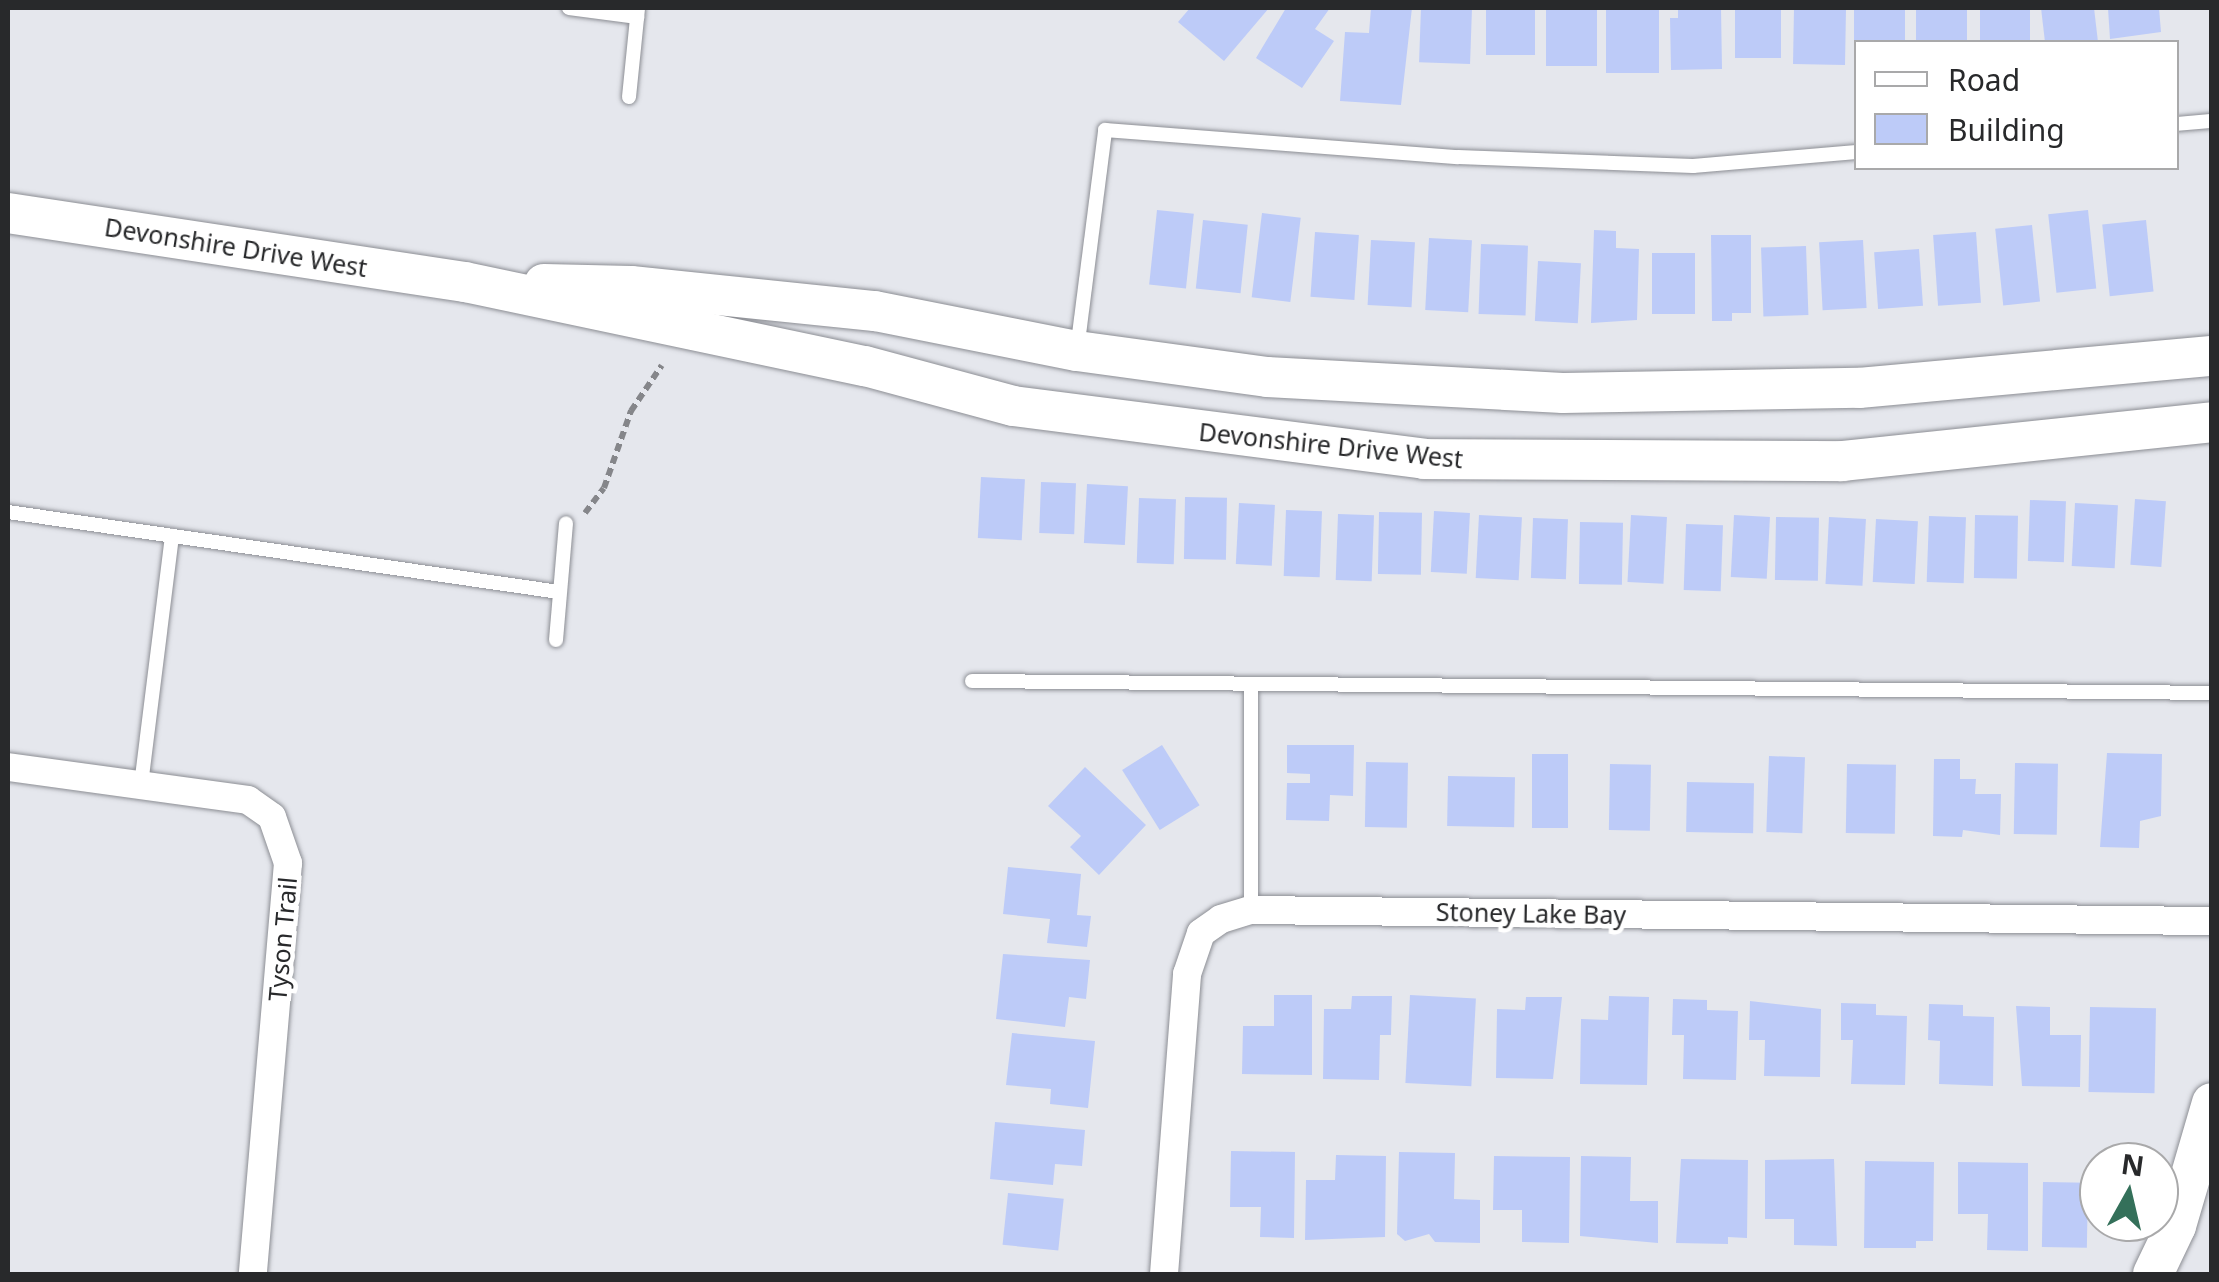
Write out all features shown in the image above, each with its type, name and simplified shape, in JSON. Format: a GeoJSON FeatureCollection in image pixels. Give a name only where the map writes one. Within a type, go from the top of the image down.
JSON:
{"type":"FeatureCollection","features":[{"type":"Feature","properties":{"kind":"street","name":"Devonshire Drive West"},"geometry":{"type":"LineString","coordinates":[[8,213],[465,282],[865,366],[1014,406],[1424,460],[1842,461],[2212,422]]}},
{"type":"Feature","properties":{"kind":"street","name":"Devonshire Drive West"},"geometry":{"type":"LineString","coordinates":[[465,282],[631,286],[874,311],[1078,351],[1267,378],[1562,393],[1858,388],[2212,356]]}},
{"type":"Feature","properties":{"kind":"street","name":"Tyson Trail"},"geometry":{"type":"LineString","coordinates":[[8,767],[248,800],[272,817],[288,863],[254,1274]]}},
{"type":"Feature","properties":{"kind":"street","name":"Stoney Lake Bay"},"geometry":{"type":"LineString","coordinates":[[1164,1274],[1187,974],[1201,933],[1251,910],[2212,921]]}},
{"type":"Feature","properties":{"kind":"street"},"geometry":{"type":"LineString","coordinates":[[2153,1274],[2176,1226],[2212,1103]]}},
{"type":"Feature","properties":{"kind":"lane"},"geometry":{"type":"LineString","coordinates":[[569,8],[638,12],[629,97]]}},
{"type":"Feature","properties":{"kind":"lane"},"geometry":{"type":"LineString","coordinates":[[2179,124],[2212,120]]}},
{"type":"Feature","properties":{"kind":"lane"},"geometry":{"type":"LineString","coordinates":[[1078,351],[1104,130],[1458,158],[1693,166],[1854,152]]}},
{"type":"Feature","properties":{"kind":"lane"},"geometry":{"type":"LineString","coordinates":[[8,512],[558,592]]}},
{"type":"Feature","properties":{"kind":"lane"},"geometry":{"type":"LineString","coordinates":[[556,640],[566,523]]}},
{"type":"Feature","properties":{"kind":"lane"},"geometry":{"type":"LineString","coordinates":[[141,785],[172,536]]}},
{"type":"Feature","properties":{"kind":"lane"},"geometry":{"type":"LineString","coordinates":[[972,682],[1250,688],[2212,693]]}},
{"type":"Feature","properties":{"kind":"lane"},"geometry":{"type":"LineString","coordinates":[[1250,688],[1251,910]]}},
{"type":"Feature","properties":{"kind":"path"},"geometry":{"type":"LineString","coordinates":[[566,523],[583,515],[604,488],[631,411],[662,364]]}},
{"type":"Feature","properties":{"kind":"building"},"geometry":{"type":"Polygon","coordinates":[[[1190,8],[1269,8],[1224,61],[1178,22],[1190,8]]]}},
{"type":"Feature","properties":{"kind":"building"},"geometry":{"type":"Polygon","coordinates":[[[1286,8],[1330,8],[1315,29],[1334,41],[1302,88],[1256,58],[1286,8]]]}},
{"type":"Feature","properties":{"kind":"building"},"geometry":{"type":"Polygon","coordinates":[[[1371,8],[1412,8],[1401,105],[1340,101],[1345,32],[1369,33],[1371,8]]]}},
{"type":"Feature","properties":{"kind":"building"},"geometry":{"type":"Polygon","coordinates":[[[1421,8],[1472,8],[1470,64],[1419,62],[1421,8]]]}},
{"type":"Feature","properties":{"kind":"building"},"geometry":{"type":"Polygon","coordinates":[[[1486,8],[1535,8],[1535,55],[1486,55],[1486,8]]]}},
{"type":"Feature","properties":{"kind":"building"},"geometry":{"type":"Polygon","coordinates":[[[1546,8],[1597,8],[1597,66],[1546,66],[1546,8]]]}},
{"type":"Feature","properties":{"kind":"building"},"geometry":{"type":"Polygon","coordinates":[[[1606,8],[1659,8],[1659,73],[1606,73],[1606,8]]]}},
{"type":"Feature","properties":{"kind":"building"},"geometry":{"type":"Polygon","coordinates":[[[1678,8],[1721,8],[1722,69],[1671,70],[1670,18],[1678,18],[1678,8]]]}},
{"type":"Feature","properties":{"kind":"building"},"geometry":{"type":"Polygon","coordinates":[[[1735,8],[1781,8],[1781,58],[1735,58],[1735,8]]]}},
{"type":"Feature","properties":{"kind":"building"},"geometry":{"type":"Polygon","coordinates":[[[1794,8],[1846,9],[1845,65],[1793,64],[1794,8]]]}},
{"type":"Feature","properties":{"kind":"building"},"geometry":{"type":"Polygon","coordinates":[[[1854,8],[1905,8],[1905,40],[1854,40],[1854,8]]]}},
{"type":"Feature","properties":{"kind":"building"},"geometry":{"type":"Polygon","coordinates":[[[1916,8],[1967,8],[1967,40],[1916,40],[1916,8]]]}},
{"type":"Feature","properties":{"kind":"building"},"geometry":{"type":"Polygon","coordinates":[[[1980,8],[2030,8],[2030,40],[1980,40],[1980,8]]]}},
{"type":"Feature","properties":{"kind":"building"},"geometry":{"type":"Polygon","coordinates":[[[2041,8],[2094,8],[2098,40],[2045,40],[2041,8]]]}},
{"type":"Feature","properties":{"kind":"building"},"geometry":{"type":"Polygon","coordinates":[[[2108,8],[2159,8],[2161,32],[2110,39],[2108,8]]]}},
{"type":"Feature","properties":{"kind":"building"},"geometry":{"type":"Polygon","coordinates":[[[1157,210],[1194,214],[1186,288],[1149,285],[1157,210]]]}},
{"type":"Feature","properties":{"kind":"building"},"geometry":{"type":"Polygon","coordinates":[[[2088,210],[2096,289],[2056,293],[2048,214],[2088,210]]]}},
{"type":"Feature","properties":{"kind":"building"},"geometry":{"type":"Polygon","coordinates":[[[1262,213],[1301,218],[1290,302],[1252,297],[1262,213]]]}},
{"type":"Feature","properties":{"kind":"building"},"geometry":{"type":"Polygon","coordinates":[[[1203,220],[1248,225],[1241,293],[1196,289],[1203,220]]]}},
{"type":"Feature","properties":{"kind":"building"},"geometry":{"type":"Polygon","coordinates":[[[2146,220],[2154,292],[2110,296],[2102,225],[2146,220]]]}},
{"type":"Feature","properties":{"kind":"building"},"geometry":{"type":"Polygon","coordinates":[[[2032,225],[2040,302],[2003,305],[1995,229],[2032,225]]]}},
{"type":"Feature","properties":{"kind":"building"},"geometry":{"type":"Polygon","coordinates":[[[1594,230],[1616,231],[1616,248],[1639,249],[1637,320],[1591,323],[1594,230]]]}},
{"type":"Feature","properties":{"kind":"building"},"geometry":{"type":"Polygon","coordinates":[[[1315,232],[1359,235],[1354,300],[1310,297],[1315,232]]]}},
{"type":"Feature","properties":{"kind":"building"},"geometry":{"type":"Polygon","coordinates":[[[1976,232],[1981,303],[1938,306],[1933,235],[1976,232]]]}},
{"type":"Feature","properties":{"kind":"building"},"geometry":{"type":"Polygon","coordinates":[[[1711,235],[1751,235],[1751,313],[1732,313],[1732,321],[1712,321],[1711,235]]]}},
{"type":"Feature","properties":{"kind":"building"},"geometry":{"type":"Polygon","coordinates":[[[1429,238],[1472,240],[1468,312],[1425,310],[1429,238]]]}},
{"type":"Feature","properties":{"kind":"building"},"geometry":{"type":"Polygon","coordinates":[[[1371,240],[1415,242],[1412,307],[1368,305],[1371,240]]]}},
{"type":"Feature","properties":{"kind":"building"},"geometry":{"type":"Polygon","coordinates":[[[1863,240],[1867,308],[1823,310],[1819,242],[1863,240]]]}},
{"type":"Feature","properties":{"kind":"building"},"geometry":{"type":"Polygon","coordinates":[[[1481,244],[1528,246],[1526,316],[1479,314],[1481,244]]]}},
{"type":"Feature","properties":{"kind":"building"},"geometry":{"type":"Polygon","coordinates":[[[1806,246],[1808,315],[1763,317],[1761,248],[1806,246]]]}},
{"type":"Feature","properties":{"kind":"building"},"geometry":{"type":"Polygon","coordinates":[[[1919,249],[1923,306],[1878,309],[1874,252],[1919,249]]]}},
{"type":"Feature","properties":{"kind":"building"},"geometry":{"type":"Polygon","coordinates":[[[1652,253],[1695,253],[1695,314],[1652,314],[1652,253]]]}},
{"type":"Feature","properties":{"kind":"building"},"geometry":{"type":"Polygon","coordinates":[[[1538,261],[1581,263],[1578,323],[1535,321],[1538,261]]]}},
{"type":"Feature","properties":{"kind":"building"},"geometry":{"type":"Polygon","coordinates":[[[981,477],[1025,479],[1022,540],[978,538],[981,477]]]}},
{"type":"Feature","properties":{"kind":"building"},"geometry":{"type":"Polygon","coordinates":[[[1041,482],[1076,483],[1074,534],[1039,533],[1041,482]]]}},
{"type":"Feature","properties":{"kind":"building"},"geometry":{"type":"Polygon","coordinates":[[[1087,484],[1128,486],[1125,545],[1084,543],[1087,484]]]}},
{"type":"Feature","properties":{"kind":"building"},"geometry":{"type":"Polygon","coordinates":[[[1185,497],[1227,498],[1226,560],[1184,559],[1185,497]]]}},
{"type":"Feature","properties":{"kind":"building"},"geometry":{"type":"Polygon","coordinates":[[[1139,498],[1176,499],[1174,564],[1137,563],[1139,498]]]}},
{"type":"Feature","properties":{"kind":"building"},"geometry":{"type":"Polygon","coordinates":[[[2135,499],[2166,501],[2161,567],[2130,565],[2135,499]]]}},
{"type":"Feature","properties":{"kind":"building"},"geometry":{"type":"Polygon","coordinates":[[[2030,500],[2066,501],[2064,562],[2028,561],[2030,500]]]}},
{"type":"Feature","properties":{"kind":"building"},"geometry":{"type":"Polygon","coordinates":[[[1239,503],[1275,505],[1272,566],[1236,564],[1239,503]]]}},
{"type":"Feature","properties":{"kind":"building"},"geometry":{"type":"Polygon","coordinates":[[[2075,503],[2118,505],[2115,568],[2072,566],[2075,503]]]}},
{"type":"Feature","properties":{"kind":"building"},"geometry":{"type":"Polygon","coordinates":[[[1286,510],[1322,511],[1320,577],[1284,576],[1286,510]]]}},
{"type":"Feature","properties":{"kind":"building"},"geometry":{"type":"Polygon","coordinates":[[[1434,511],[1470,513],[1467,574],[1431,572],[1434,511]]]}},
{"type":"Feature","properties":{"kind":"building"},"geometry":{"type":"Polygon","coordinates":[[[1379,512],[1422,513],[1421,575],[1378,574],[1379,512]]]}},
{"type":"Feature","properties":{"kind":"building"},"geometry":{"type":"Polygon","coordinates":[[[1338,514],[1374,515],[1372,581],[1336,580],[1338,514]]]}},
{"type":"Feature","properties":{"kind":"building"},"geometry":{"type":"Polygon","coordinates":[[[1479,515],[1522,517],[1519,580],[1476,578],[1479,515]]]}},
{"type":"Feature","properties":{"kind":"building"},"geometry":{"type":"Polygon","coordinates":[[[1631,515],[1667,517],[1663,584],[1627,582],[1631,515]]]}},
{"type":"Feature","properties":{"kind":"building"},"geometry":{"type":"Polygon","coordinates":[[[1734,515],[1770,517],[1767,579],[1731,577],[1734,515]]]}},
{"type":"Feature","properties":{"kind":"building"},"geometry":{"type":"Polygon","coordinates":[[[1975,515],[2018,516],[2017,579],[1974,578],[1975,515]]]}},
{"type":"Feature","properties":{"kind":"building"},"geometry":{"type":"Polygon","coordinates":[[[1929,516],[1966,517],[1964,583],[1927,582],[1929,516]]]}},
{"type":"Feature","properties":{"kind":"building"},"geometry":{"type":"Polygon","coordinates":[[[1776,517],[1819,518],[1818,581],[1775,580],[1776,517]]]}},
{"type":"Feature","properties":{"kind":"building"},"geometry":{"type":"Polygon","coordinates":[[[1829,517],[1866,519],[1862,586],[1825,584],[1829,517]]]}},
{"type":"Feature","properties":{"kind":"building"},"geometry":{"type":"Polygon","coordinates":[[[1533,518],[1568,519],[1566,579],[1531,578],[1533,518]]]}},
{"type":"Feature","properties":{"kind":"building"},"geometry":{"type":"Polygon","coordinates":[[[1876,519],[1918,521],[1915,584],[1873,582],[1876,519]]]}},
{"type":"Feature","properties":{"kind":"building"},"geometry":{"type":"Polygon","coordinates":[[[1580,522],[1623,523],[1622,585],[1579,584],[1580,522]]]}},
{"type":"Feature","properties":{"kind":"building"},"geometry":{"type":"Polygon","coordinates":[[[1686,524],[1723,525],[1721,591],[1684,590],[1686,524]]]}},
{"type":"Feature","properties":{"kind":"building"},"geometry":{"type":"Polygon","coordinates":[[[1162,745],[1200,805],[1160,830],[1122,770],[1162,745]]]}},
{"type":"Feature","properties":{"kind":"building"},"geometry":{"type":"Polygon","coordinates":[[[1287,745],[1354,745],[1353,796],[1330,795],[1329,821],[1286,820],[1287,783],[1310,783],[1310,774],[1287,773],[1287,745]]]}},
{"type":"Feature","properties":{"kind":"building"},"geometry":{"type":"Polygon","coordinates":[[[2107,753],[2162,754],[2161,816],[2140,821],[2139,848],[2100,847],[2107,753]]]}},
{"type":"Feature","properties":{"kind":"building"},"geometry":{"type":"Polygon","coordinates":[[[1532,754],[1568,754],[1568,828],[1532,828],[1532,754]]]}},
{"type":"Feature","properties":{"kind":"building"},"geometry":{"type":"Polygon","coordinates":[[[1769,756],[1805,757],[1802,833],[1766,832],[1769,756]]]}},
{"type":"Feature","properties":{"kind":"building"},"geometry":{"type":"Polygon","coordinates":[[[1934,759],[1960,759],[1960,779],[1976,779],[1975,794],[2001,794],[2000,835],[1963,830],[1962,837],[1933,836],[1934,759]]]}},
{"type":"Feature","properties":{"kind":"building"},"geometry":{"type":"Polygon","coordinates":[[[1366,762],[1408,763],[1407,828],[1365,827],[1366,762]]]}},
{"type":"Feature","properties":{"kind":"building"},"geometry":{"type":"Polygon","coordinates":[[[2015,763],[2058,764],[2057,835],[2014,834],[2015,763]]]}},
{"type":"Feature","properties":{"kind":"building"},"geometry":{"type":"Polygon","coordinates":[[[1610,764],[1651,765],[1650,831],[1609,830],[1610,764]]]}},
{"type":"Feature","properties":{"kind":"building"},"geometry":{"type":"Polygon","coordinates":[[[1847,764],[1896,765],[1895,834],[1846,833],[1847,764]]]}},
{"type":"Feature","properties":{"kind":"building"},"geometry":{"type":"Polygon","coordinates":[[[1085,767],[1146,825],[1099,875],[1070,847],[1081,836],[1048,806],[1085,767]]]}},
{"type":"Feature","properties":{"kind":"building"},"geometry":{"type":"Polygon","coordinates":[[[1448,776],[1515,777],[1514,827],[1447,826],[1448,776]]]}},
{"type":"Feature","properties":{"kind":"building"},"geometry":{"type":"Polygon","coordinates":[[[1687,782],[1754,783],[1753,833],[1686,832],[1687,782]]]}},
{"type":"Feature","properties":{"kind":"building"},"geometry":{"type":"Polygon","coordinates":[[[1008,867],[1081,874],[1077,915],[1091,916],[1087,947],[1047,943],[1050,919],[1003,914],[1008,867]]]}},
{"type":"Feature","properties":{"kind":"building"},"geometry":{"type":"Polygon","coordinates":[[[1003,954],[1090,960],[1086,999],[1069,997],[1065,1027],[996,1019],[1003,954]]]}},
{"type":"Feature","properties":{"kind":"building"},"geometry":{"type":"Polygon","coordinates":[[[1274,995],[1312,995],[1312,1075],[1242,1074],[1243,1026],[1274,1026],[1274,995]]]}},
{"type":"Feature","properties":{"kind":"building"},"geometry":{"type":"Polygon","coordinates":[[[1410,995],[1476,998],[1471,1086],[1405,1083],[1410,995]]]}},
{"type":"Feature","properties":{"kind":"building"},"geometry":{"type":"Polygon","coordinates":[[[1352,996],[1392,996],[1391,1035],[1380,1035],[1379,1080],[1323,1079],[1324,1009],[1351,1009],[1352,996]]]}},
{"type":"Feature","properties":{"kind":"building"},"geometry":{"type":"Polygon","coordinates":[[[1609,996],[1649,997],[1647,1085],[1580,1084],[1581,1019],[1608,1020],[1609,996]]]}},
{"type":"Feature","properties":{"kind":"building"},"geometry":{"type":"Polygon","coordinates":[[[1526,997],[1562,997],[1553,1079],[1496,1078],[1497,1009],[1525,1010],[1526,997]]]}},
{"type":"Feature","properties":{"kind":"building"},"geometry":{"type":"Polygon","coordinates":[[[1673,999],[1707,1000],[1707,1010],[1738,1011],[1736,1080],[1683,1079],[1684,1035],[1672,1035],[1673,999]]]}},
{"type":"Feature","properties":{"kind":"building"},"geometry":{"type":"Polygon","coordinates":[[[1750,1001],[1821,1009],[1820,1077],[1764,1076],[1765,1040],[1749,1040],[1750,1001]]]}},
{"type":"Feature","properties":{"kind":"building"},"geometry":{"type":"Polygon","coordinates":[[[1841,1003],[1876,1004],[1876,1015],[1907,1016],[1905,1085],[1851,1084],[1853,1040],[1841,1040],[1841,1003]]]}},
{"type":"Feature","properties":{"kind":"building"},"geometry":{"type":"Polygon","coordinates":[[[1929,1004],[1963,1005],[1963,1016],[1994,1017],[1993,1086],[1939,1084],[1940,1041],[1928,1040],[1929,1004]]]}},
{"type":"Feature","properties":{"kind":"building"},"geometry":{"type":"Polygon","coordinates":[[[2016,1006],[2050,1007],[2050,1035],[2081,1035],[2080,1087],[2022,1086],[2016,1006]]]}},
{"type":"Feature","properties":{"kind":"building"},"geometry":{"type":"Polygon","coordinates":[[[2090,1007],[2156,1008],[2155,1093],[2089,1092],[2090,1007]]]}},
{"type":"Feature","properties":{"kind":"building"},"geometry":{"type":"Polygon","coordinates":[[[1012,1033],[1095,1041],[1088,1108],[1050,1104],[1051,1089],[1006,1085],[1012,1033]]]}},
{"type":"Feature","properties":{"kind":"building"},"geometry":{"type":"Polygon","coordinates":[[[995,1122],[1085,1130],[1082,1166],[1055,1164],[1053,1185],[990,1179],[995,1122]]]}},
{"type":"Feature","properties":{"kind":"building"},"geometry":{"type":"Polygon","coordinates":[[[1231,1151],[1295,1152],[1294,1238],[1260,1237],[1261,1207],[1230,1207],[1231,1151]]]}},
{"type":"Feature","properties":{"kind":"building"},"geometry":{"type":"Polygon","coordinates":[[[1399,1152],[1455,1153],[1454,1199],[1480,1200],[1480,1243],[1435,1242],[1429,1234],[1405,1241],[1397,1234],[1399,1152]]]}},
{"type":"Feature","properties":{"kind":"building"},"geometry":{"type":"Polygon","coordinates":[[[1336,1155],[1386,1156],[1385,1237],[1305,1240],[1306,1180],[1335,1180],[1336,1155]]]}},
{"type":"Feature","properties":{"kind":"building"},"geometry":{"type":"Polygon","coordinates":[[[1494,1156],[1570,1157],[1569,1243],[1522,1242],[1522,1210],[1493,1210],[1494,1156]]]}},
{"type":"Feature","properties":{"kind":"building"},"geometry":{"type":"Polygon","coordinates":[[[1581,1156],[1631,1157],[1630,1201],[1658,1201],[1658,1243],[1580,1236],[1581,1156]]]}},
{"type":"Feature","properties":{"kind":"building"},"geometry":{"type":"Polygon","coordinates":[[[1681,1159],[1748,1160],[1747,1238],[1728,1237],[1728,1244],[1676,1243],[1681,1159]]]}},
{"type":"Feature","properties":{"kind":"building"},"geometry":{"type":"Polygon","coordinates":[[[1834,1159],[1837,1246],[1794,1245],[1794,1219],[1765,1219],[1765,1160],[1834,1159]]]}},
{"type":"Feature","properties":{"kind":"building"},"geometry":{"type":"Polygon","coordinates":[[[1865,1161],[1934,1162],[1933,1241],[1916,1241],[1916,1248],[1864,1248],[1865,1161]]]}},
{"type":"Feature","properties":{"kind":"building"},"geometry":{"type":"Polygon","coordinates":[[[1958,1162],[2028,1163],[2028,1251],[1987,1250],[1988,1214],[1958,1214],[1958,1162]]]}},
{"type":"Feature","properties":{"kind":"building"},"geometry":{"type":"Polygon","coordinates":[[[2043,1182],[2079,1183],[2079,1242],[2087,1242],[2087,1248],[2042,1247],[2043,1182]]]}},
{"type":"Feature","properties":{"kind":"building"},"geometry":{"type":"Polygon","coordinates":[[[1008,1193],[1064,1199],[1058,1251],[1003,1245],[1008,1193]]]}}]}
